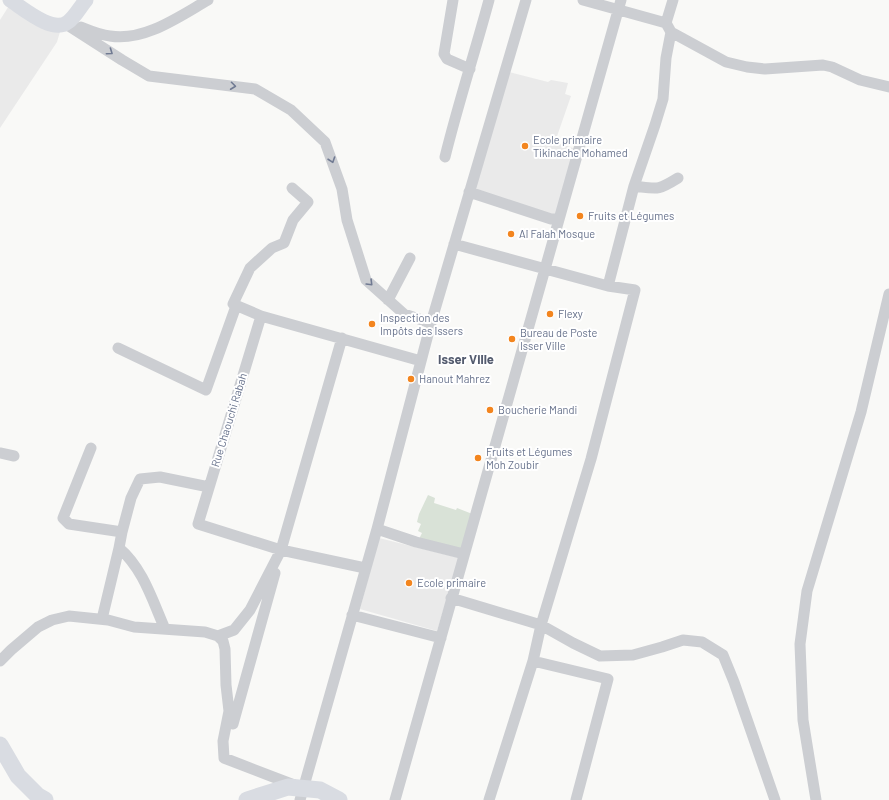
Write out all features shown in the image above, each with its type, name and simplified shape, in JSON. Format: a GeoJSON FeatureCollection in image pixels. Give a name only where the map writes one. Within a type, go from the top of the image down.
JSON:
{"type":"FeatureCollection","features":[{"type":"Feature","properties":{"kind":"main road"},"geometry":{"type":"LineString","coordinates":[[10,0],[50,25],[56,26],[67,23],[86,0]]}},
{"type":"Feature","properties":{"kind":"main road"},"geometry":{"type":"LineString","coordinates":[[0,746],[18,776],[38,796],[45,800]]}},
{"type":"Feature","properties":{"kind":"main road"},"geometry":{"type":"LineString","coordinates":[[247,800],[288,787],[302,794],[320,790],[339,800]]}},
{"type":"Feature","properties":{"kind":"street"},"geometry":{"type":"LineString","coordinates":[[67,23],[98,34],[112,37],[144,34],[208,0]]}},
{"type":"Feature","properties":{"kind":"street"},"geometry":{"type":"LineString","coordinates":[[454,0],[444,47],[444,54],[447,59],[470,69]]}},
{"type":"Feature","properties":{"kind":"street"},"geometry":{"type":"LineString","coordinates":[[445,157],[489,0]]}},
{"type":"Feature","properties":{"kind":"street"},"geometry":{"type":"LineString","coordinates":[[224,758],[302,794],[377,529],[431,323],[526,0]]}},
{"type":"Feature","properties":{"kind":"street"},"geometry":{"type":"LineString","coordinates":[[583,0],[620,5],[668,27],[726,62],[740,66],[765,69],[823,65],[832,67],[860,80],[889,87]]}},
{"type":"Feature","properties":{"kind":"street"},"geometry":{"type":"LineString","coordinates":[[608,286],[634,186],[656,126],[663,99],[668,27],[673,0]]}},
{"type":"Feature","properties":{"kind":"street"},"geometry":{"type":"LineString","coordinates":[[395,800],[620,5]]}},
{"type":"Feature","properties":{"kind":"street"},"geometry":{"type":"LineString","coordinates":[[67,23],[122,60],[149,76],[255,89],[291,110],[325,142],[342,189],[347,220],[366,280],[404,314],[431,323]]}},
{"type":"Feature","properties":{"kind":"street"},"geometry":{"type":"LineString","coordinates":[[634,186],[656,189],[662,188],[678,178]]}},
{"type":"Feature","properties":{"kind":"street"},"geometry":{"type":"LineString","coordinates":[[292,188],[308,202],[294,220],[284,243],[272,248],[250,268],[233,304],[261,316],[421,361]]}},
{"type":"Feature","properties":{"kind":"street"},"geometry":{"type":"LineString","coordinates":[[469,192],[551,219],[559,219]]}},
{"type":"Feature","properties":{"kind":"street"},"geometry":{"type":"LineString","coordinates":[[454,244],[608,286],[635,290],[591,459],[541,625],[533,661],[489,800]]}},
{"type":"Feature","properties":{"kind":"street"},"geometry":{"type":"LineString","coordinates":[[388,300],[410,258]]}},
{"type":"Feature","properties":{"kind":"street"},"geometry":{"type":"LineString","coordinates":[[816,800],[803,720],[800,644],[807,591],[861,412],[887,308],[889,294]]}},
{"type":"Feature","properties":{"kind":"street"},"geometry":{"type":"LineString","coordinates":[[118,348],[206,390],[236,306]]}},
{"type":"Feature","properties":{"kind":"street","name":"Rue Chaouchi Rabah"},"geometry":{"type":"LineString","coordinates":[[261,316],[198,524],[281,550]]}},
{"type":"Feature","properties":{"kind":"street"},"geometry":{"type":"LineString","coordinates":[[224,758],[281,550],[342,338]]}},
{"type":"Feature","properties":{"kind":"street"},"geometry":{"type":"LineString","coordinates":[[91,448],[63,518],[69,524],[122,532]]}},
{"type":"Feature","properties":{"kind":"street"},"geometry":{"type":"LineString","coordinates":[[0,453],[14,456]]}},
{"type":"Feature","properties":{"kind":"street"},"geometry":{"type":"LineString","coordinates":[[102,619],[131,498],[140,479],[160,477],[181,480],[209,487]]}},
{"type":"Feature","properties":{"kind":"street"},"geometry":{"type":"LineString","coordinates":[[377,529],[416,542],[464,554]]}},
{"type":"Feature","properties":{"kind":"street"},"geometry":{"type":"LineString","coordinates":[[119,548],[129,556],[145,582],[166,629]]}},
{"type":"Feature","properties":{"kind":"street"},"geometry":{"type":"LineString","coordinates":[[281,550],[365,568]]}},
{"type":"Feature","properties":{"kind":"street"},"geometry":{"type":"LineString","coordinates":[[218,636],[234,630],[250,610],[281,550]]}},
{"type":"Feature","properties":{"kind":"street"},"geometry":{"type":"LineString","coordinates":[[451,598],[541,625],[600,656],[633,655],[683,640],[702,642],[723,655],[734,682],[775,800]]}},
{"type":"Feature","properties":{"kind":"street"},"geometry":{"type":"LineString","coordinates":[[352,615],[441,638]]}},
{"type":"Feature","properties":{"kind":"street"},"geometry":{"type":"LineString","coordinates":[[0,661],[38,627],[52,620],[69,616],[102,619],[134,628],[205,632],[218,636],[223,641],[225,649],[226,685],[229,711],[223,741],[224,758]]}},
{"type":"Feature","properties":{"kind":"street"},"geometry":{"type":"LineString","coordinates":[[533,661],[608,679],[576,800]]}},
{"type":"Feature","properties":{"kind":"shaded area"},"geometry":{"type":"Polygon","coordinates":[[[12,1],[62,25],[57,42],[0,128],[0,20],[12,1]]]}},
{"type":"Feature","properties":{"kind":"shaded area","name":"Ecole primaire Tikinache Mohamed"},"geometry":{"type":"Polygon","coordinates":[[[505,71],[548,82],[551,80],[568,83],[565,94],[571,96],[555,142],[579,150],[559,219],[469,192],[505,71]]]}},
{"type":"Feature","properties":{"kind":"shaded area"},"geometry":{"type":"Polygon","coordinates":[[[428,495],[435,498],[434,503],[456,510],[457,508],[475,515],[464,554],[418,541],[422,533],[418,531],[421,524],[417,522],[428,495]]]}},
{"type":"Feature","properties":{"kind":"shaded area","name":"Ecole primaire"},"geometry":{"type":"Polygon","coordinates":[[[379,538],[459,558],[437,631],[360,609],[379,538]]]}},
{"type":"Feature","properties":{"kind":"place","name":"Ecole primaire Tikinache Mohamed"},"geometry":{"type":"Point","coordinates":[525,146]}},
{"type":"Feature","properties":{"kind":"place","name":"Fruits et Légumes"},"geometry":{"type":"Point","coordinates":[580,216]}},
{"type":"Feature","properties":{"kind":"place","name":"Al Falah Mosque"},"geometry":{"type":"Point","coordinates":[511,234]}},
{"type":"Feature","properties":{"kind":"place","name":"Flexy"},"geometry":{"type":"Point","coordinates":[550,314]}},
{"type":"Feature","properties":{"kind":"place","name":"Inspection des Impôts des Issers"},"geometry":{"type":"Point","coordinates":[372,324]}},
{"type":"Feature","properties":{"kind":"place","name":"Bureau de Poste Isser Ville"},"geometry":{"type":"Point","coordinates":[512,339]}},
{"type":"Feature","properties":{"kind":"place","name":"Hanout Mahrez"},"geometry":{"type":"Point","coordinates":[411,379]}},
{"type":"Feature","properties":{"kind":"place","name":"Boucherie Mandi"},"geometry":{"type":"Point","coordinates":[490,410]}},
{"type":"Feature","properties":{"kind":"place","name":"Fruits et Légumes Moh Zoubir"},"geometry":{"type":"Point","coordinates":[478,458]}},
{"type":"Feature","properties":{"kind":"place","name":"Ecole primaire"},"geometry":{"type":"Point","coordinates":[409,583]}},
{"type":"Feature","properties":{"kind":"district","name":"Isser Ville"},"geometry":{"type":"Point","coordinates":[466,359]}}]}
